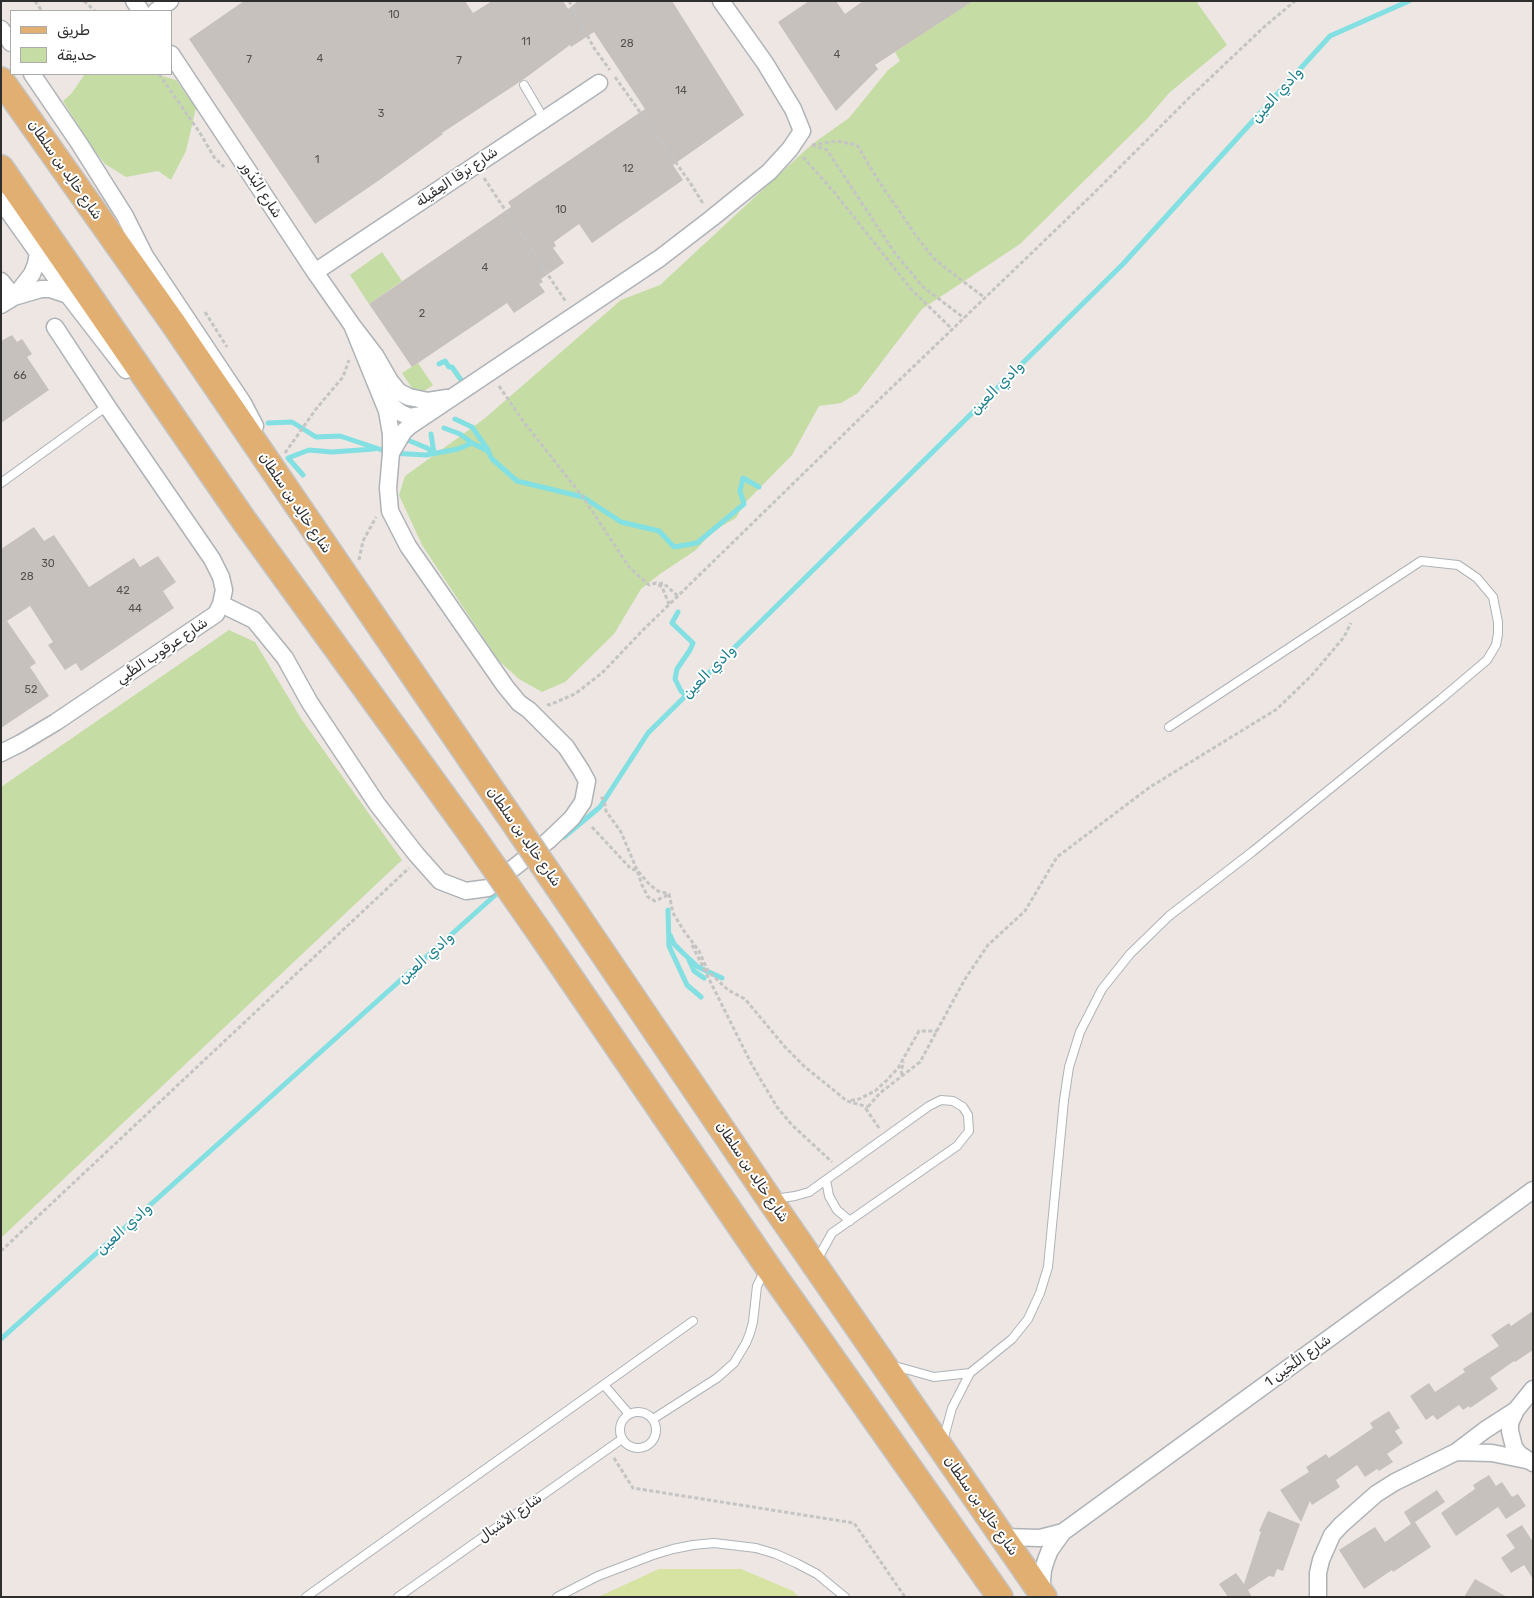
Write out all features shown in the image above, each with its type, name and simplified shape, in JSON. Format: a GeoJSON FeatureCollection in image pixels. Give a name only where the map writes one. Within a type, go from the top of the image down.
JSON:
{"type":"FeatureCollection","features":[{"type":"Feature","properties":{"kind":"main road","name":"شارع خالِد بن سلطان"},"geometry":{"type":"LineString","coordinates":[[1,80],[167,315],[770,1200],[1043,1595]]}},
{"type":"Feature","properties":{"kind":"main road"},"geometry":{"type":"LineString","coordinates":[[1,168],[243,519],[472,834],[770,1270],[1000,1597]]}},
{"type":"Feature","properties":{"kind":"street"},"geometry":{"type":"LineString","coordinates":[[157,10],[170,1]]}},
{"type":"Feature","properties":{"kind":"street"},"geometry":{"type":"LineString","coordinates":[[391,453],[404,431],[660,258],[769,172],[790,149],[802,130],[793,109],[765,63],[721,1]]}},
{"type":"Feature","properties":{"kind":"street"},"geometry":{"type":"LineString","coordinates":[[1,29],[10,42]]}},
{"type":"Feature","properties":{"kind":"street","name":"شارع البُدُور"},"geometry":{"type":"LineString","coordinates":[[172,56],[352,325]]}},
{"type":"Feature","properties":{"kind":"street"},"geometry":{"type":"LineString","coordinates":[[33,75],[70,129],[125,216],[146,256],[244,403],[288,493]]}},
{"type":"Feature","properties":{"kind":"street","name":"شارع بَرقا العِقَيلة"},"geometry":{"type":"LineString","coordinates":[[315,272],[599,83]]}},
{"type":"Feature","properties":{"kind":"street"},"geometry":{"type":"LineString","coordinates":[[1,201],[6,212],[203,475],[243,519]]}},
{"type":"Feature","properties":{"kind":"street"},"geometry":{"type":"LineString","coordinates":[[8,301],[32,274],[38,253]]}},
{"type":"Feature","properties":{"kind":"street"},"geometry":{"type":"LineString","coordinates":[[1,280],[8,301]]}},
{"type":"Feature","properties":{"kind":"street"},"geometry":{"type":"LineString","coordinates":[[8,301],[41,288],[60,291],[68,295]]}},
{"type":"Feature","properties":{"kind":"street"},"geometry":{"type":"LineString","coordinates":[[55,327],[212,559],[221,577],[224,590],[221,604],[254,620],[285,658],[310,703],[377,804],[440,881],[466,891],[488,888],[549,840],[572,818],[583,802],[587,781],[566,747],[529,710],[519,703],[505,686],[408,546],[390,511],[388,488],[391,434],[387,411],[352,325]]}},
{"type":"Feature","properties":{"kind":"street"},"geometry":{"type":"LineString","coordinates":[[352,325],[375,355],[390,381],[399,392],[409,397],[428,401],[438,401],[454,396]]}},
{"type":"Feature","properties":{"kind":"street"},"geometry":{"type":"LineString","coordinates":[[380,392],[388,403],[401,413],[410,417],[427,414]]}},
{"type":"Feature","properties":{"kind":"street","name":"شارع عرقوب الظَّبِي"},"geometry":{"type":"LineString","coordinates":[[1,753],[56,722],[143,664],[216,614],[221,604]]}},
{"type":"Feature","properties":{"kind":"street","name":"شارع اللُّجَين 1"},"geometry":{"type":"LineString","coordinates":[[1043,1595],[1042,1570],[1050,1550],[1062,1532],[1533,1190]]}},
{"type":"Feature","properties":{"kind":"street"},"geometry":{"type":"LineString","coordinates":[[1530,1462],[1519,1454],[1514,1447],[1510,1423],[1516,1410],[1533,1389]]}},
{"type":"Feature","properties":{"kind":"street"},"geometry":{"type":"LineString","coordinates":[[1318,1597],[1321,1560],[1332,1535],[1341,1525],[1376,1494],[1395,1482],[1456,1452],[1516,1410]]}},
{"type":"Feature","properties":{"kind":"street"},"geometry":{"type":"LineString","coordinates":[[1456,1452],[1492,1453],[1530,1462]]}},
{"type":"Feature","properties":{"kind":"street","name":"شارع اللُّجَين 1"},"geometry":{"type":"LineString","coordinates":[[1003,1537],[1040,1538],[1062,1532]]}},
{"type":"Feature","properties":{"kind":"lane"},"geometry":{"type":"LineString","coordinates":[[524,85],[544,119]]}},
{"type":"Feature","properties":{"kind":"lane"},"geometry":{"type":"LineString","coordinates":[[1,482],[107,406]]}},
{"type":"Feature","properties":{"kind":"lane"},"geometry":{"type":"LineString","coordinates":[[942,1448],[952,1408],[970,1373],[1012,1339],[1028,1318],[1040,1293],[1048,1267],[1064,1100],[1069,1067],[1080,1032],[1102,989],[1130,954],[1169,916],[1252,852],[1487,660],[1496,645],[1498,622],[1493,597],[1477,578],[1458,565],[1421,562],[1169,727]]}},
{"type":"Feature","properties":{"kind":"lane"},"geometry":{"type":"LineString","coordinates":[[770,1200],[809,1192],[940,1100],[953,1101],[962,1107],[968,1115],[969,1131],[957,1146],[832,1233],[814,1264]]}},
{"type":"Feature","properties":{"kind":"lane"},"geometry":{"type":"LineString","coordinates":[[826,1180],[829,1196],[837,1210],[850,1220]]}},
{"type":"Feature","properties":{"kind":"lane"},"geometry":{"type":"LineString","coordinates":[[653,1418],[717,1378],[734,1363],[750,1333],[757,1286],[761,1278],[770,1270]]}},
{"type":"Feature","properties":{"kind":"lane"},"geometry":{"type":"LineString","coordinates":[[306,1597],[693,1321]]}},
{"type":"Feature","properties":{"kind":"lane"},"geometry":{"type":"LineString","coordinates":[[883,1362],[934,1377],[970,1373]]}},
{"type":"Feature","properties":{"kind":"lane"},"geometry":{"type":"LineString","coordinates":[[604,1385],[629,1414]]}},
{"type":"Feature","properties":{"kind":"lane"},"geometry":{"type":"LineString","coordinates":[[634,1412],[644,1413],[653,1418],[657,1429],[651,1444],[641,1449],[625,1443],[622,1439],[620,1428],[622,1422],[629,1414],[634,1412]]}},
{"type":"Feature","properties":{"kind":"lane","name":"شارع الأشبال"},"geometry":{"type":"LineString","coordinates":[[398,1597],[622,1439]]}},
{"type":"Feature","properties":{"kind":"lane"},"geometry":{"type":"LineString","coordinates":[[557,1597],[598,1576],[653,1555],[693,1545],[714,1543],[734,1544],[776,1554],[816,1574],[845,1597]]}},
{"type":"Feature","properties":{"kind":"path"},"geometry":{"type":"LineString","coordinates":[[84,1],[94,10]]}},
{"type":"Feature","properties":{"kind":"path"},"geometry":{"type":"LineString","coordinates":[[569,1],[594,48],[689,181],[712,218]]}},
{"type":"Feature","properties":{"kind":"path"},"geometry":{"type":"LineString","coordinates":[[540,701],[549,705],[576,694],[603,672],[678,596],[1093,194],[1188,98],[1294,1]]}},
{"type":"Feature","properties":{"kind":"path"},"geometry":{"type":"LineString","coordinates":[[812,145],[836,141],[857,145],[878,180],[934,259],[985,298]]}},
{"type":"Feature","properties":{"kind":"path"},"geometry":{"type":"LineString","coordinates":[[790,149],[805,143],[827,150],[894,252],[922,286],[964,318]]}},
{"type":"Feature","properties":{"kind":"path"},"geometry":{"type":"LineString","coordinates":[[790,149],[801,154],[834,192],[911,289],[952,329]]}},
{"type":"Feature","properties":{"kind":"path"},"geometry":{"type":"LineString","coordinates":[[475,165],[574,315]]}},
{"type":"Feature","properties":{"kind":"path"},"geometry":{"type":"LineString","coordinates":[[282,457],[316,409],[343,378],[349,360]]}},
{"type":"Feature","properties":{"kind":"path"},"geometry":{"type":"LineString","coordinates":[[490,373],[523,421],[583,497],[629,567],[650,585],[663,583],[678,596]]}},
{"type":"Feature","properties":{"kind":"path"},"geometry":{"type":"LineString","coordinates":[[358,568],[363,541],[378,509]]}},
{"type":"Feature","properties":{"kind":"path"},"geometry":{"type":"LineString","coordinates":[[659,584],[670,604]]}},
{"type":"Feature","properties":{"kind":"path"},"geometry":{"type":"LineString","coordinates":[[885,1137],[866,1109],[880,1093],[920,1062],[965,979],[988,946],[1025,911],[1057,857],[1150,787],[1278,709],[1312,675],[1344,637],[1361,601]]}},
{"type":"Feature","properties":{"kind":"path"},"geometry":{"type":"LineString","coordinates":[[587,781],[604,800],[606,811],[620,832],[648,897],[655,901],[669,894]]}},
{"type":"Feature","properties":{"kind":"path"},"geometry":{"type":"LineString","coordinates":[[592,827],[631,869],[637,870],[658,891],[669,894]]}},
{"type":"Feature","properties":{"kind":"path"},"geometry":{"type":"LineString","coordinates":[[1,1250],[410,868]]}},
{"type":"Feature","properties":{"kind":"path"},"geometry":{"type":"LineString","coordinates":[[669,894],[673,913],[700,951],[708,971],[728,990],[744,999],[784,1047],[805,1066],[847,1101],[868,1107]]}},
{"type":"Feature","properties":{"kind":"path"},"geometry":{"type":"LineString","coordinates":[[689,937],[752,1065],[777,1107],[792,1125],[840,1170]]}},
{"type":"Feature","properties":{"kind":"path"},"geometry":{"type":"LineString","coordinates":[[847,1101],[857,1100],[874,1091],[887,1080],[898,1068],[919,1031],[938,1031]]}},
{"type":"Feature","properties":{"kind":"path"},"geometry":{"type":"LineString","coordinates":[[902,1076],[901,1070],[906,1054]]}},
{"type":"Feature","properties":{"kind":"path"},"geometry":{"type":"LineString","coordinates":[[608,1449],[633,1488],[854,1523],[906,1597]]}},
{"type":"Feature","properties":{"kind":"green space"},"geometry":{"type":"Polygon","coordinates":[[[972,1],[1196,1],[1227,45],[1169,93],[1147,119],[1020,244],[922,309],[858,393],[841,403],[819,406],[792,455],[744,504],[736,518],[713,531],[696,550],[641,589],[614,634],[565,682],[542,692],[519,679],[498,660],[422,545],[399,495],[405,476],[484,419],[621,300],[660,285],[811,145],[849,118],[888,70],[900,61],[895,52],[972,1]]]}},
{"type":"Feature","properties":{"kind":"green space"},"geometry":{"type":"Polygon","coordinates":[[[84,75],[159,75],[176,80],[196,108],[186,151],[171,180],[158,171],[126,177],[105,164],[93,149],[63,101],[71,94],[84,75]]]}},
{"type":"Feature","properties":{"kind":"green space"},"geometry":{"type":"Polygon","coordinates":[[[382,252],[402,281],[369,304],[350,275],[382,252]]]}},
{"type":"Feature","properties":{"kind":"green space"},"geometry":{"type":"Polygon","coordinates":[[[418,363],[433,385],[417,396],[402,373],[418,363]]]}},
{"type":"Feature","properties":{"kind":"green space"},"geometry":{"type":"Polygon","coordinates":[[[229,630],[255,642],[302,720],[402,860],[1,1238],[1,787],[229,630]]]}},
{"type":"Feature","properties":{"kind":"green space"},"geometry":{"type":"Polygon","coordinates":[[[659,1569],[741,1569],[793,1591],[799,1597],[598,1597],[659,1569]]]}},
{"type":"Feature","properties":{"kind":"building"},"geometry":{"type":"Polygon","coordinates":[[[244,1],[465,1],[473,13],[492,1],[563,1],[568,9],[578,1],[672,1],[744,115],[673,165],[683,180],[592,243],[579,224],[554,242],[556,246],[553,248],[564,263],[541,279],[543,282],[539,284],[545,292],[514,313],[507,303],[412,367],[369,304],[511,207],[508,202],[645,109],[594,32],[571,47],[570,45],[524,79],[442,133],[378,181],[315,224],[189,39],[244,1]]]}},
{"type":"Feature","properties":{"kind":"building"},"geometry":{"type":"Polygon","coordinates":[[[809,1],[836,1],[845,14],[863,1],[973,1],[875,65],[878,69],[836,111],[778,22],[809,1]]]}},
{"type":"Feature","properties":{"kind":"building"},"geometry":{"type":"Polygon","coordinates":[[[12,335],[17,342],[22,339],[32,354],[27,357],[49,390],[1,423],[1,341],[12,335]]]}},
{"type":"Feature","properties":{"kind":"building"},"geometry":{"type":"Polygon","coordinates":[[[34,527],[44,541],[54,535],[89,587],[134,558],[140,567],[158,556],[176,582],[163,591],[174,608],[81,671],[76,663],[65,670],[48,645],[53,642],[30,606],[7,621],[36,663],[30,667],[49,696],[1,728],[1,549],[34,527]]]}},
{"type":"Feature","properties":{"kind":"building"},"geometry":{"type":"Polygon","coordinates":[[[1533,1311],[1533,1350],[1490,1378],[1498,1389],[1470,1408],[1469,1406],[1463,1410],[1459,1405],[1437,1420],[1433,1415],[1426,1420],[1410,1396],[1429,1383],[1435,1392],[1465,1372],[1463,1369],[1499,1346],[1491,1335],[1509,1323],[1511,1326],[1533,1311]]]}},
{"type":"Feature","properties":{"kind":"building"},"geometry":{"type":"Polygon","coordinates":[[[1389,1411],[1400,1428],[1395,1431],[1403,1443],[1387,1454],[1393,1462],[1365,1477],[1357,1465],[1336,1480],[1340,1487],[1312,1505],[1310,1501],[1301,1522],[1280,1490],[1309,1472],[1306,1467],[1326,1454],[1329,1458],[1373,1428],[1370,1423],[1389,1411]]]}},
{"type":"Feature","properties":{"kind":"building"},"geometry":{"type":"Polygon","coordinates":[[[1489,1475],[1496,1486],[1502,1482],[1512,1497],[1518,1494],[1526,1506],[1506,1519],[1498,1507],[1456,1536],[1441,1513],[1475,1489],[1473,1485],[1489,1475]]]}},
{"type":"Feature","properties":{"kind":"building"},"geometry":{"type":"Polygon","coordinates":[[[1437,1490],[1445,1502],[1415,1522],[1431,1547],[1364,1589],[1339,1550],[1375,1527],[1385,1542],[1411,1524],[1404,1512],[1437,1490]]]}},
{"type":"Feature","properties":{"kind":"building"},"geometry":{"type":"Polygon","coordinates":[[[1268,1511],[1300,1524],[1283,1571],[1277,1569],[1274,1577],[1269,1576],[1248,1590],[1252,1597],[1228,1597],[1219,1584],[1236,1573],[1244,1584],[1261,1532],[1259,1531],[1268,1511]]]}},
{"type":"Feature","properties":{"kind":"building"},"geometry":{"type":"Polygon","coordinates":[[[1522,1525],[1533,1542],[1533,1579],[1524,1565],[1511,1573],[1501,1558],[1515,1548],[1506,1535],[1522,1525]]]}},
{"type":"Feature","properties":{"kind":"building"},"geometry":{"type":"Polygon","coordinates":[[[1475,1579],[1507,1597],[1464,1597],[1475,1579]]]}},
{"type":"Feature","properties":{"kind":"waterway","name":"وادي العين"},"geometry":{"type":"LineString","coordinates":[[564,837],[600,807],[648,733],[1123,264],[1330,36],[1409,1]]}},
{"type":"Feature","properties":{"kind":"waterway"},"geometry":{"type":"LineString","coordinates":[[439,364],[445,361],[449,367],[452,367],[463,383],[466,381]]}},
{"type":"Feature","properties":{"kind":"waterway"},"geometry":{"type":"LineString","coordinates":[[455,419],[472,427],[488,450]]}},
{"type":"Feature","properties":{"kind":"waterway"},"geometry":{"type":"LineString","coordinates":[[268,423],[292,422],[316,437],[340,436],[391,453],[426,455],[458,449],[472,443],[488,451],[492,459],[517,481],[583,497],[621,522],[659,531],[674,547],[697,543],[744,504],[740,491],[743,478],[759,487]]}},
{"type":"Feature","properties":{"kind":"waterway"},"geometry":{"type":"LineString","coordinates":[[444,428],[460,434],[472,443]]}},
{"type":"Feature","properties":{"kind":"waterway"},"geometry":{"type":"LineString","coordinates":[[431,434],[434,453]]}},
{"type":"Feature","properties":{"kind":"waterway"},"geometry":{"type":"LineString","coordinates":[[410,441],[434,453]]}},
{"type":"Feature","properties":{"kind":"waterway"},"geometry":{"type":"LineString","coordinates":[[303,475],[288,458],[309,450],[332,452],[374,449]]}},
{"type":"Feature","properties":{"kind":"waterway"},"geometry":{"type":"LineString","coordinates":[[678,612],[672,623],[693,643],[677,669],[675,679],[681,691],[686,695]]}},
{"type":"Feature","properties":{"kind":"waterway","name":"وادي العين"},"geometry":{"type":"LineString","coordinates":[[1,1339],[502,889]]}},
{"type":"Feature","properties":{"kind":"waterway"},"geometry":{"type":"LineString","coordinates":[[668,910],[669,946],[687,985],[701,997]]}},
{"type":"Feature","properties":{"kind":"waterway"},"geometry":{"type":"LineString","coordinates":[[670,935],[674,944],[698,967],[722,978]]}},
{"type":"Feature","properties":{"kind":"waterway"},"geometry":{"type":"LineString","coordinates":[[689,960],[694,971],[704,978]]}}]}
